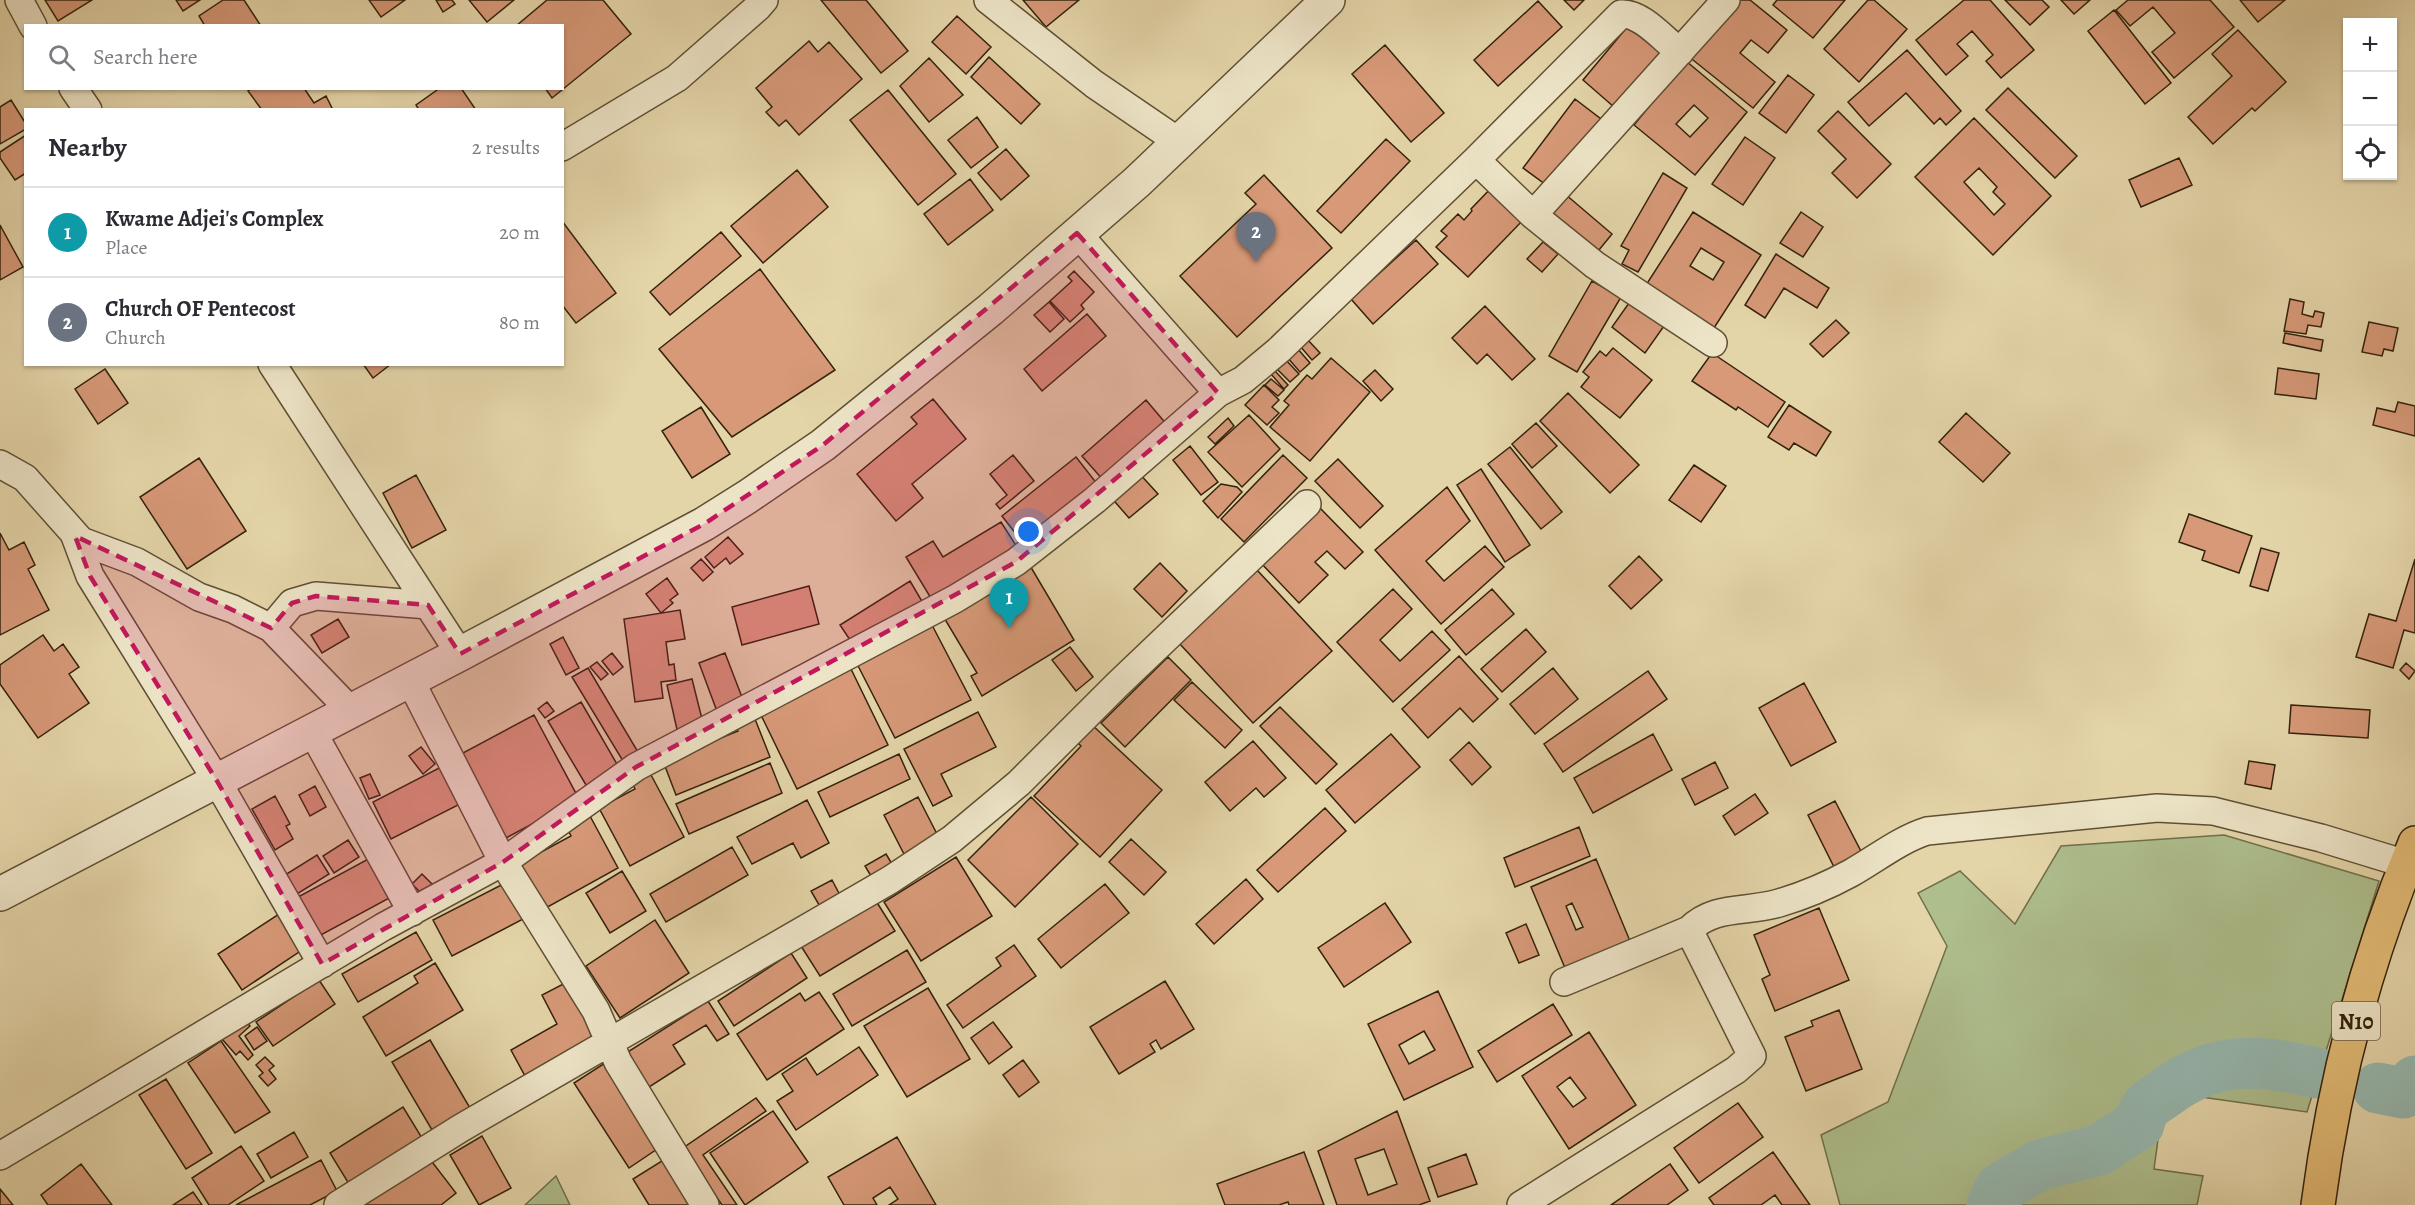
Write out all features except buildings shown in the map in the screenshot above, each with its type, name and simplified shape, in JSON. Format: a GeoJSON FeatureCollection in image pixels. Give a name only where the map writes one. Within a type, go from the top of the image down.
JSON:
{"type":"FeatureCollection","features":[{"type":"Feature","properties":{"kind":"main road","name":"N10"},"geometry":{"type":"LineString","coordinates":[[2318,1205],[2336,1092],[2378,940],[2411,854]]}},
{"type":"Feature","properties":{"kind":"street"},"geometry":{"type":"LineString","coordinates":[[19,0],[32,24]]}},
{"type":"Feature","properties":{"kind":"street"},"geometry":{"type":"LineString","coordinates":[[564,146],[677,78],[758,8],[764,0]]}},
{"type":"Feature","properties":{"kind":"street"},"geometry":{"type":"LineString","coordinates":[[988,0],[1101,89],[1179,142]]}},
{"type":"Feature","properties":{"kind":"street"},"geometry":{"type":"LineString","coordinates":[[0,894],[704,524],[795,465],[982,317],[1137,182],[1328,0]]}},
{"type":"Feature","properties":{"kind":"street"},"geometry":{"type":"LineString","coordinates":[[1533,215],[1726,0]]}},
{"type":"Feature","properties":{"kind":"street"},"geometry":{"type":"LineString","coordinates":[[0,1156],[322,964],[503,862],[636,767],[945,604],[1016,562],[1095,500],[1218,393],[1243,380],[1279,350],[1476,160],[1621,14],[1627,13],[1640,18],[1680,52]]}},
{"type":"Feature","properties":{"kind":"street"},"geometry":{"type":"LineString","coordinates":[[75,90],[87,108]]}},
{"type":"Feature","properties":{"kind":"street"},"geometry":{"type":"LineString","coordinates":[[1476,160],[1533,215],[1595,266],[1713,343]]}},
{"type":"Feature","properties":{"kind":"street"},"geometry":{"type":"LineString","coordinates":[[1077,234],[1218,393]]}},
{"type":"Feature","properties":{"kind":"street"},"geometry":{"type":"LineString","coordinates":[[273,366],[460,654]]}},
{"type":"Feature","properties":{"kind":"street"},"geometry":{"type":"LineString","coordinates":[[0,464],[25,478],[81,541],[137,562],[199,597],[233,609],[272,628],[351,711]]}},
{"type":"Feature","properties":{"kind":"street"},"geometry":{"type":"LineString","coordinates":[[338,1205],[461,1128],[891,880],[952,839],[1019,783],[1118,684],[1307,504]]}},
{"type":"Feature","properties":{"kind":"street"},"geometry":{"type":"LineString","coordinates":[[75,536],[90,576],[217,781],[322,964]]}},
{"type":"Feature","properties":{"kind":"street"},"geometry":{"type":"LineString","coordinates":[[272,628],[292,603],[316,596],[428,605]]}},
{"type":"Feature","properties":{"kind":"street"},"geometry":{"type":"LineString","coordinates":[[410,680],[503,862],[588,996],[611,1042],[618,1062],[705,1205]]}},
{"type":"Feature","properties":{"kind":"street"},"geometry":{"type":"LineString","coordinates":[[312,731],[412,912]]}},
{"type":"Feature","properties":{"kind":"street"},"geometry":{"type":"LineString","coordinates":[[1564,982],[1689,930],[1700,919],[1738,908],[1777,904],[1826,885],[1850,874],[1903,841],[1927,831],[2157,808],[2213,811],[2321,838],[2411,854]]}},
{"type":"Feature","properties":{"kind":"street"},"geometry":{"type":"LineString","coordinates":[[1521,1205],[1736,1070],[1752,1056],[1689,930]]}},
{"type":"Feature","properties":{"kind":"highlighted area"},"geometry":{"type":"Polygon","coordinates":[[[1077,233],[1218,393],[1016,562],[636,767],[503,862],[322,964],[217,781],[90,576],[75,536],[271,628],[292,603],[316,596],[428,605],[460,654],[704,524],[823,445],[1077,233]]]}},
{"type":"Feature","properties":{"kind":"green space"},"geometry":{"type":"Polygon","coordinates":[[[2224,835],[2379,881],[2307,1112],[2194,1096],[2160,1125],[2154,1169],[2203,1176],[2197,1205],[1840,1205],[1821,1135],[1888,1102],[1947,946],[1918,893],[1960,871],[2015,924],[2061,846],[2224,835]]]}},
{"type":"Feature","properties":{"kind":"green space"},"geometry":{"type":"Polygon","coordinates":[[[556,1176],[570,1205],[525,1205],[556,1176]]]}},
{"type":"Feature","properties":{"kind":"waterway"},"geometry":{"type":"LineString","coordinates":[[1992,1205],[2000,1188],[2040,1165],[2099,1150],[2139,1124],[2143,1112],[2153,1101],[2186,1079],[2204,1071],[2222,1066],[2258,1063],[2317,1073]]}},
{"type":"Feature","properties":{"kind":"waterway"},"geometry":{"type":"LineString","coordinates":[[2378,1088],[2403,1093],[2415,1081]]}},
{"type":"Feature","properties":{"kind":"place","name":"Church OF Pentecost"},"geometry":{"type":"Point","coordinates":[1256,262]}},
{"type":"Feature","properties":{"kind":"place","name":"Kwame Adjei's Complex"},"geometry":{"type":"Point","coordinates":[1009,628]}}]}
